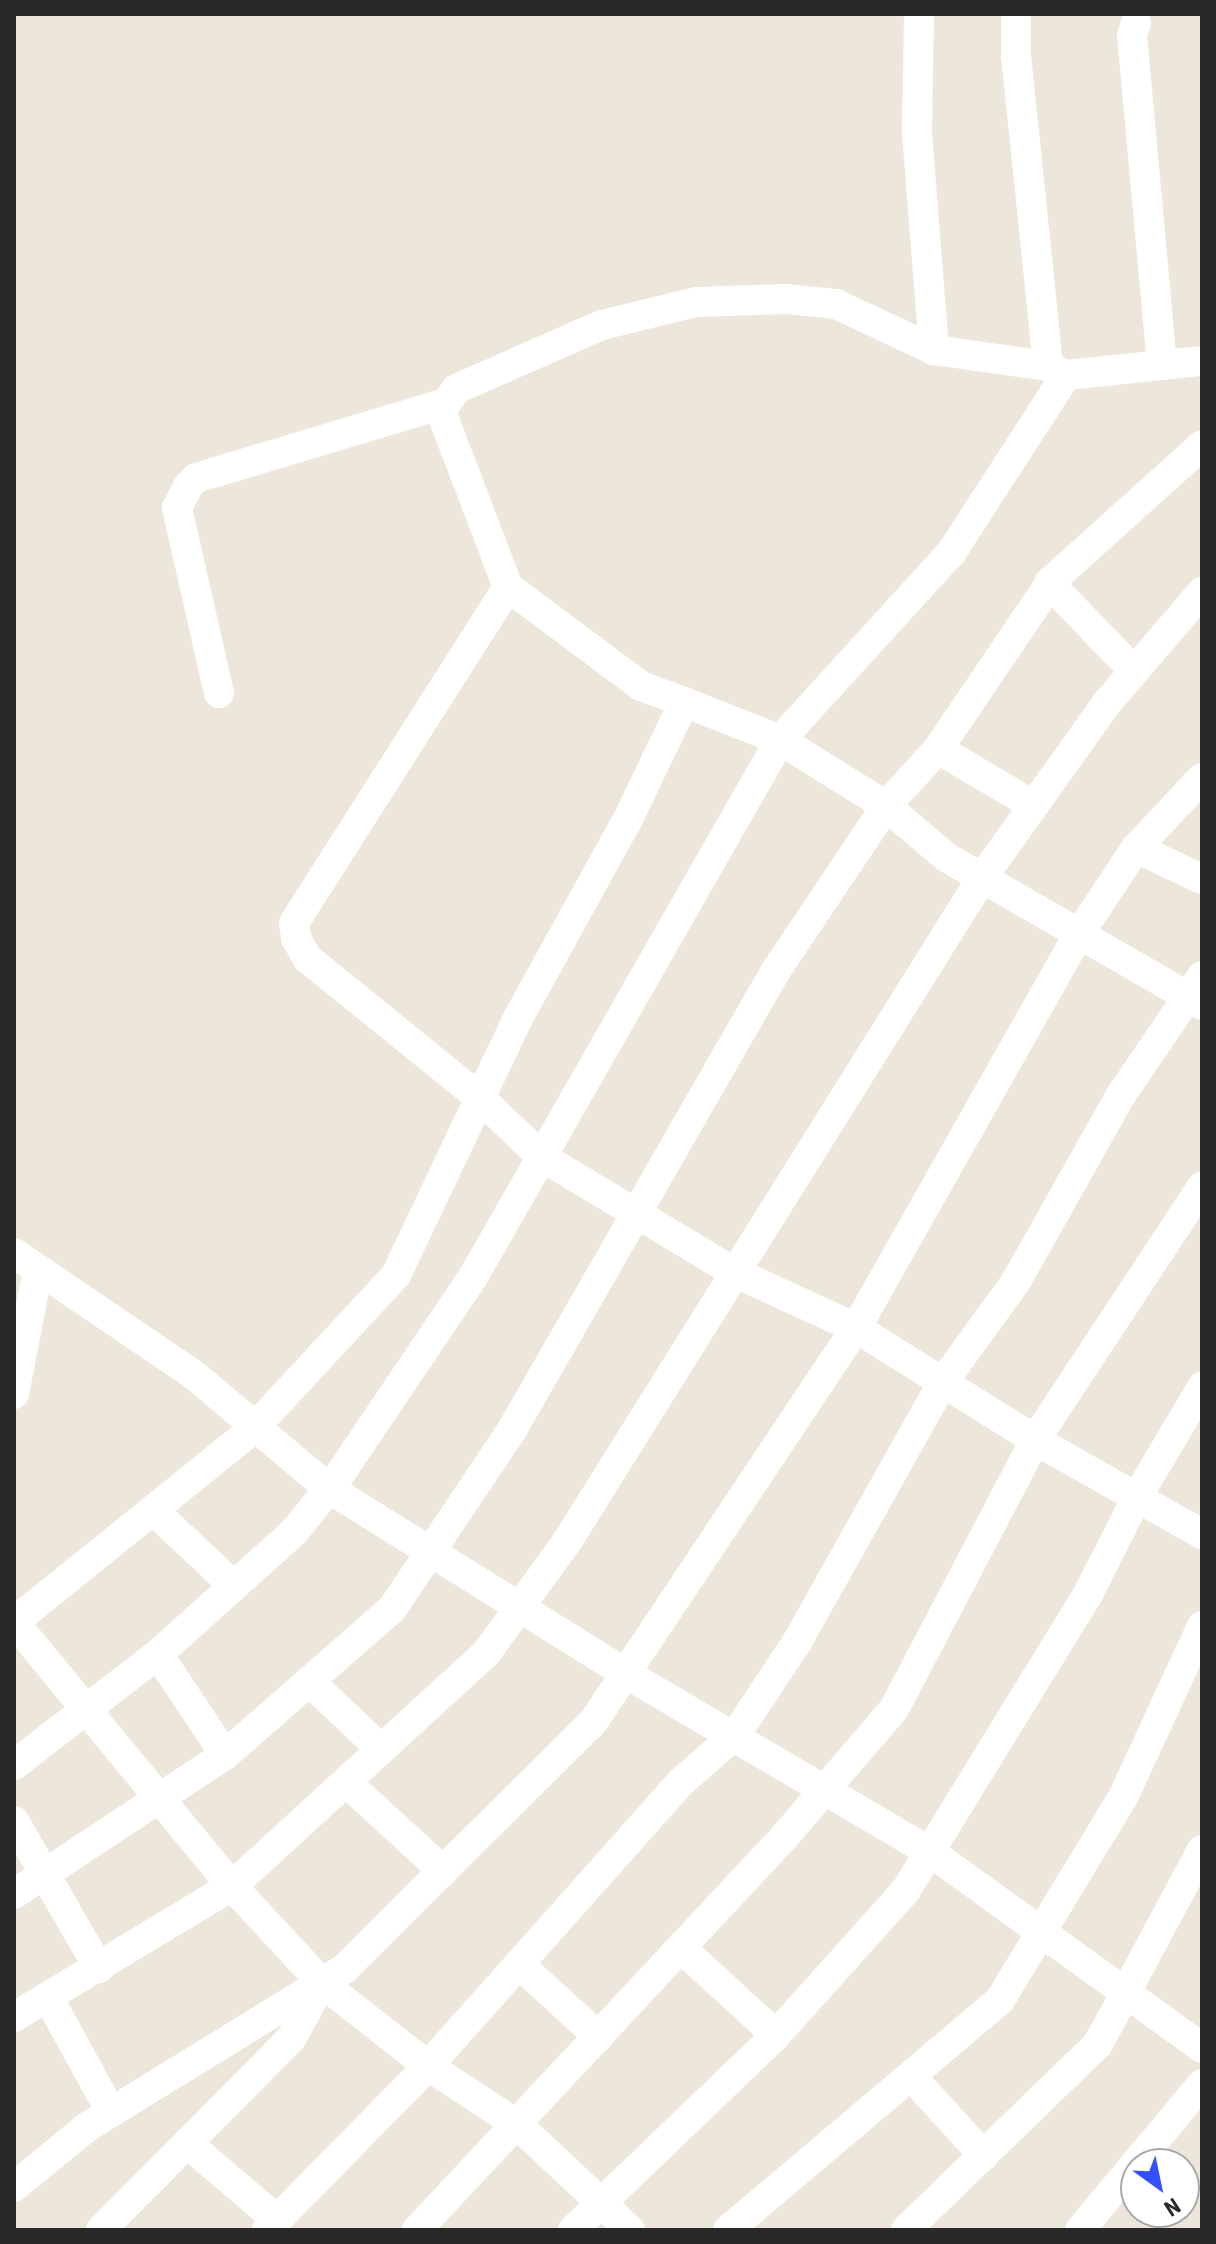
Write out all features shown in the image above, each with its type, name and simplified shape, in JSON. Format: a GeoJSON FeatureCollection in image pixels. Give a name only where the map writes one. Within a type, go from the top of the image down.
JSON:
{"type":"FeatureCollection","features":[{"type":"Feature","properties":{"kind":"street"},"geometry":{"type":"LineString","coordinates":[[919,14],[920,187],[934,350]]}},
{"type":"Feature","properties":{"kind":"street"},"geometry":{"type":"LineString","coordinates":[[14,1765],[88,1713],[158,1654],[294,1532],[328,1488],[473,1277],[780,740],[951,553],[1057,370],[1016,55],[1016,14]]}},
{"type":"Feature","properties":{"kind":"street"},"geometry":{"type":"LineString","coordinates":[[1136,23],[1132,35],[1162,365]]}},
{"type":"Feature","properties":{"kind":"street"},"geometry":{"type":"LineString","coordinates":[[219,693],[177,508],[188,486],[196,478],[443,404],[456,389],[602,325],[696,302],[786,299],[836,304],[934,350],[1057,370],[1202,361]]}},
{"type":"Feature","properties":{"kind":"street"},"geometry":{"type":"LineString","coordinates":[[187,2143],[272,2225],[428,2066],[680,1783],[736,1734],[797,1642],[943,1382],[1015,1283],[1121,1095],[1197,992],[1079,934],[946,857],[886,806],[780,740],[641,686],[508,587],[443,404]]}},
{"type":"Feature","properties":{"kind":"street"},"geometry":{"type":"LineString","coordinates":[[14,1894],[45,1869],[225,1755],[392,1609],[427,1550],[513,1428],[775,972],[886,806],[938,749],[1049,585],[1202,445]]}},
{"type":"Feature","properties":{"kind":"street"},"geometry":{"type":"LineString","coordinates":[[1049,585],[1134,671]]}},
{"type":"Feature","properties":{"kind":"street"},"geometry":{"type":"LineString","coordinates":[[508,587],[294,923],[307,958],[481,1099],[542,1157],[734,1272],[856,1328],[1035,1440],[1202,1534]]}},
{"type":"Feature","properties":{"kind":"street"},"geometry":{"type":"LineString","coordinates":[[14,2017],[232,1886],[487,1652],[568,1540],[982,878],[1134,671],[1202,592]]}},
{"type":"Feature","properties":{"kind":"street"},"geometry":{"type":"LineString","coordinates":[[630,2230],[518,2125],[428,2066],[322,1983],[232,1886],[14,1622],[254,1428],[396,1275],[481,1099],[684,702]]}},
{"type":"Feature","properties":{"kind":"street"},"geometry":{"type":"LineString","coordinates":[[938,749],[1033,805]]}},
{"type":"Feature","properties":{"kind":"street"},"geometry":{"type":"LineString","coordinates":[[14,2187],[111,2112],[344,1969],[593,1722],[856,1328],[1079,934],[1136,848],[1202,778]]}},
{"type":"Feature","properties":{"kind":"street"},"geometry":{"type":"LineString","coordinates":[[1136,848],[1202,879]]}},
{"type":"Feature","properties":{"kind":"street"},"geometry":{"type":"LineString","coordinates":[[417,2230],[681,1948],[894,1709],[1035,1440],[1202,1187]]}},
{"type":"Feature","properties":{"kind":"street"},"geometry":{"type":"LineString","coordinates":[[14,1394],[26,1261],[193,1374],[328,1488],[625,1673],[736,1734],[823,1792],[929,1851],[1202,2048]]}},
{"type":"Feature","properties":{"kind":"street"},"geometry":{"type":"LineString","coordinates":[[573,2230],[603,2205],[776,2035],[887,1912],[929,1851],[1089,1592],[1137,1497],[1202,1387]]}},
{"type":"Feature","properties":{"kind":"street"},"geometry":{"type":"LineString","coordinates":[[153,1510],[234,1586]]}},
{"type":"Feature","properties":{"kind":"street"},"geometry":{"type":"LineString","coordinates":[[728,2230],[1000,2000],[1124,1795],[1202,1626]]}},
{"type":"Feature","properties":{"kind":"street"},"geometry":{"type":"LineString","coordinates":[[158,1654],[225,1755]]}},
{"type":"Feature","properties":{"kind":"street"},"geometry":{"type":"LineString","coordinates":[[309,1681],[381,1749]]}},
{"type":"Feature","properties":{"kind":"street"},"geometry":{"type":"LineString","coordinates":[[346,1782],[443,1871]]}},
{"type":"Feature","properties":{"kind":"street"},"geometry":{"type":"LineString","coordinates":[[14,1821],[45,1869],[99,1968]]}},
{"type":"Feature","properties":{"kind":"street"},"geometry":{"type":"LineString","coordinates":[[906,2230],[1098,2044],[1123,1990],[1202,1850]]}},
{"type":"Feature","properties":{"kind":"street"},"geometry":{"type":"LineString","coordinates":[[681,1948],[776,2035]]}},
{"type":"Feature","properties":{"kind":"street"},"geometry":{"type":"LineString","coordinates":[[519,1964],[599,2037]]}},
{"type":"Feature","properties":{"kind":"street"},"geometry":{"type":"LineString","coordinates":[[101,2230],[291,2039],[322,1983]]}},
{"type":"Feature","properties":{"kind":"street"},"geometry":{"type":"LineString","coordinates":[[48,1997],[111,2112]]}},
{"type":"Feature","properties":{"kind":"street"},"geometry":{"type":"LineString","coordinates":[[911,2076],[984,2156]]}},
{"type":"Feature","properties":{"kind":"street"},"geometry":{"type":"LineString","coordinates":[[1080,2230],[1202,2084]]}}]}
